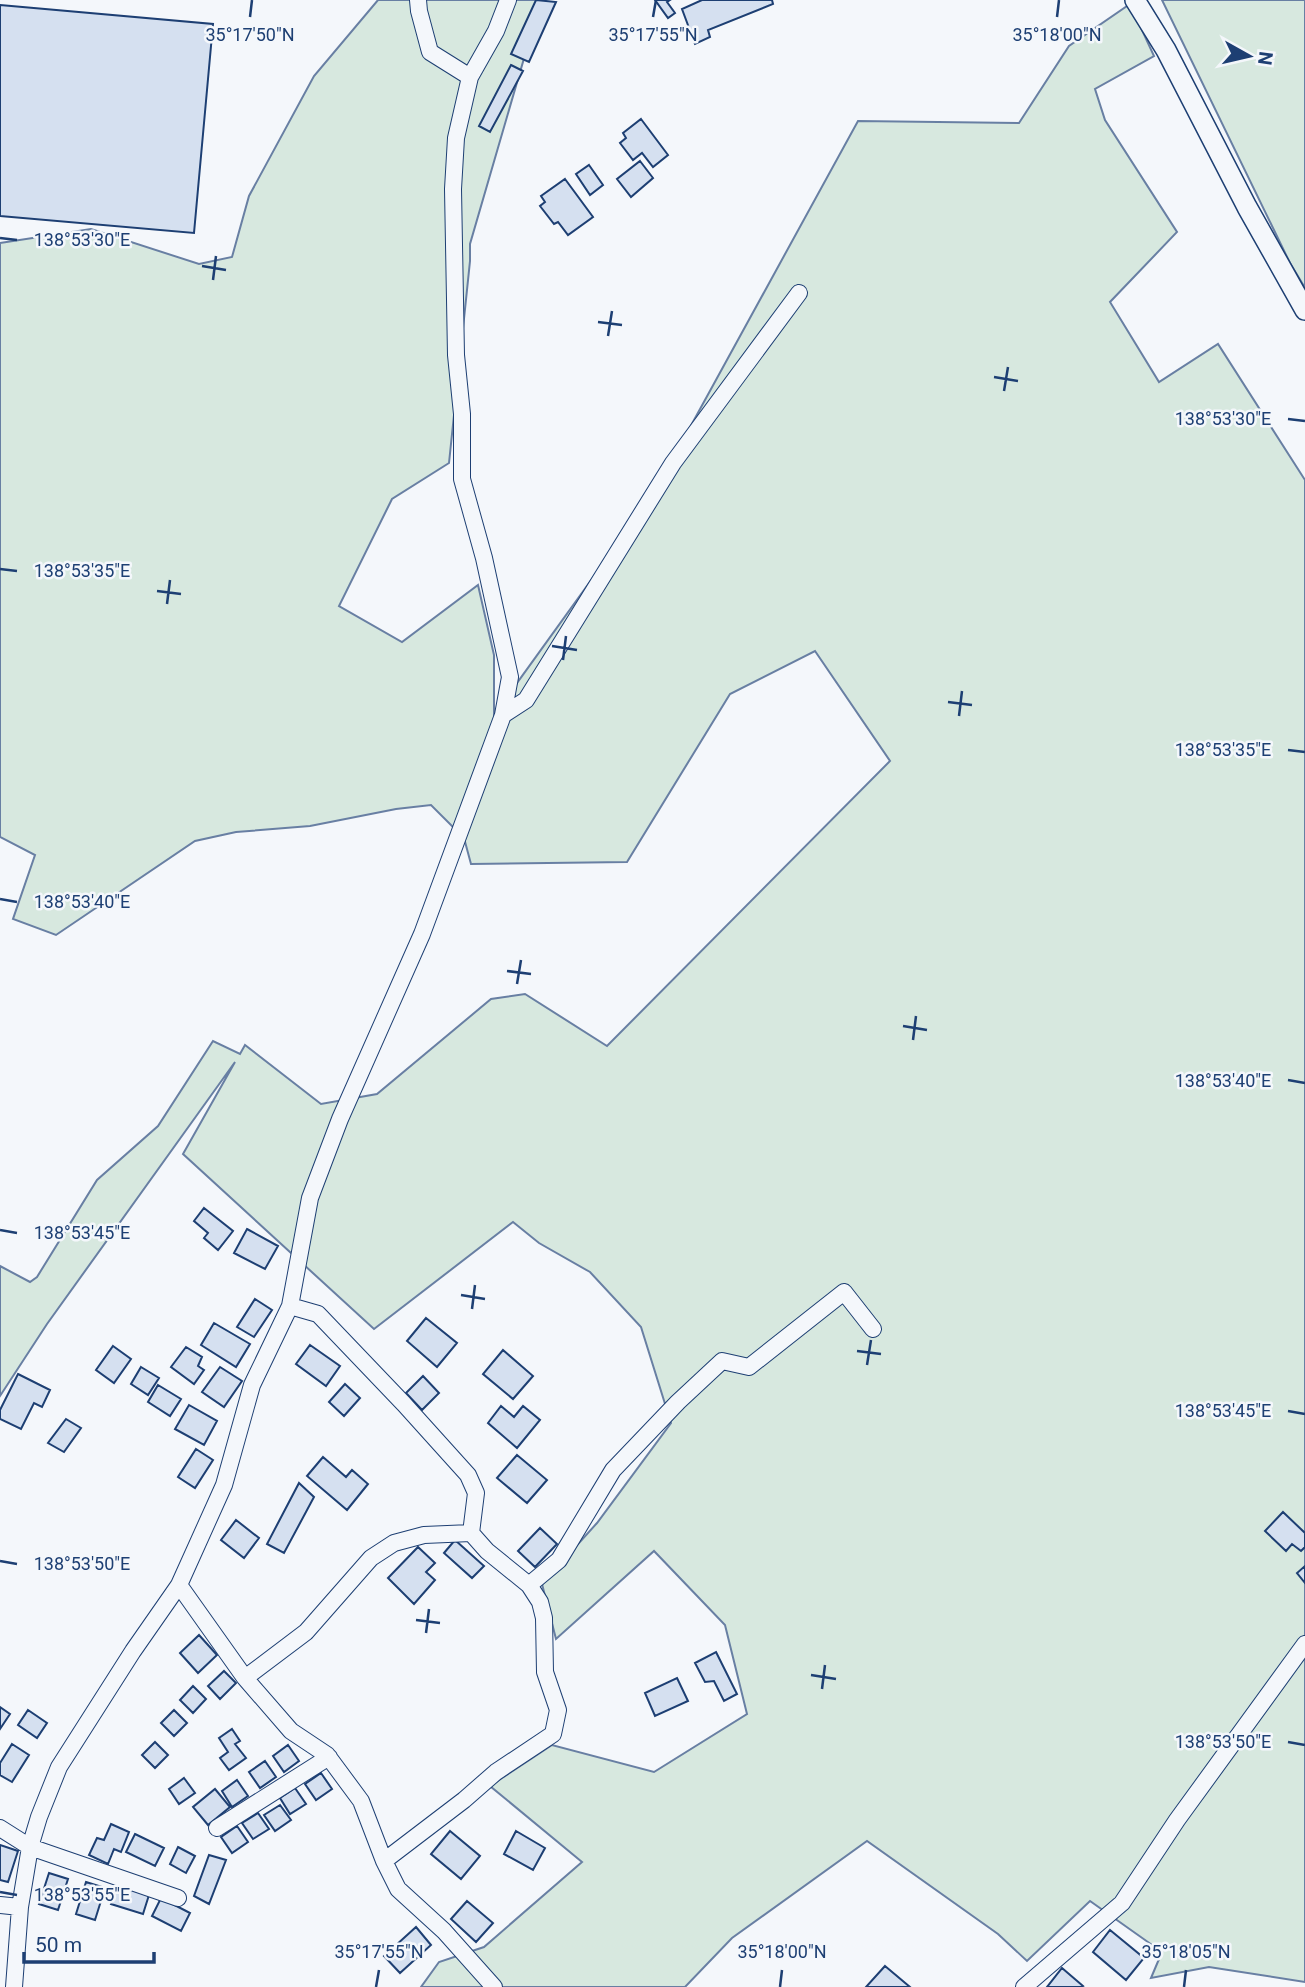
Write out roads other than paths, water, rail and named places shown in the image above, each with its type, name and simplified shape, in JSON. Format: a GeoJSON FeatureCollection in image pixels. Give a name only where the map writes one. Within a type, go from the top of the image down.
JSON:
{"type":"FeatureCollection","features":[{"type":"Feature","properties":{"kind":"street"},"geometry":{"type":"LineString","coordinates":[[418,0],[430,52],[470,77]]}},
{"type":"Feature","properties":{"kind":"street"},"geometry":{"type":"LineString","coordinates":[[14,1987],[20,1907],[30,1847],[39,1817],[59,1766],[179,1585],[225,1485],[252,1385],[290,1306],[310,1198],[340,1119],[422,934],[503,715],[510,677],[487,569],[462,479],[462,414],[456,355],[453,189],[456,138],[470,77],[496,31],[509,0]]}},
{"type":"Feature","properties":{"kind":"street"},"geometry":{"type":"LineString","coordinates":[[1135,0],[1166,50],[1247,207],[1305,310]]}},
{"type":"Feature","properties":{"kind":"street"},"geometry":{"type":"LineString","coordinates":[[503,715],[526,700],[673,463],[799,293]]}},
{"type":"Feature","properties":{"kind":"street"},"geometry":{"type":"LineString","coordinates":[[529,1585],[559,1560],[612,1470],[678,1402],[722,1362],[749,1367],[844,1292],[873,1329]]}},
{"type":"Feature","properties":{"kind":"street"},"geometry":{"type":"LineString","coordinates":[[290,1306],[318,1314],[468,1475],[476,1493],[471,1533]]}},
{"type":"Feature","properties":{"kind":"street"},"geometry":{"type":"LineString","coordinates":[[245,1678],[306,1632],[371,1559],[394,1543],[424,1535],[471,1533],[529,1585],[540,1602],[544,1618],[545,1672],[558,1710],[553,1734],[496,1772],[464,1801],[384,1861]]}},
{"type":"Feature","properties":{"kind":"street"},"geometry":{"type":"LineString","coordinates":[[179,1585],[245,1678],[291,1731],[329,1758],[362,1801],[384,1861],[398,1889],[444,1931],[494,1987]]}},
{"type":"Feature","properties":{"kind":"street"},"geometry":{"type":"LineString","coordinates":[[1024,1987],[1122,1903],[1177,1820],[1305,1644]]}},
{"type":"Feature","properties":{"kind":"street"},"geometry":{"type":"LineString","coordinates":[[217,1828],[329,1758]]}},
{"type":"Feature","properties":{"kind":"street"},"geometry":{"type":"LineString","coordinates":[[0,1828],[30,1847],[178,1898]]}},
{"type":"Feature","properties":{"kind":"street"},"geometry":{"type":"LineString","coordinates":[[0,1905],[20,1907]]}}]}
